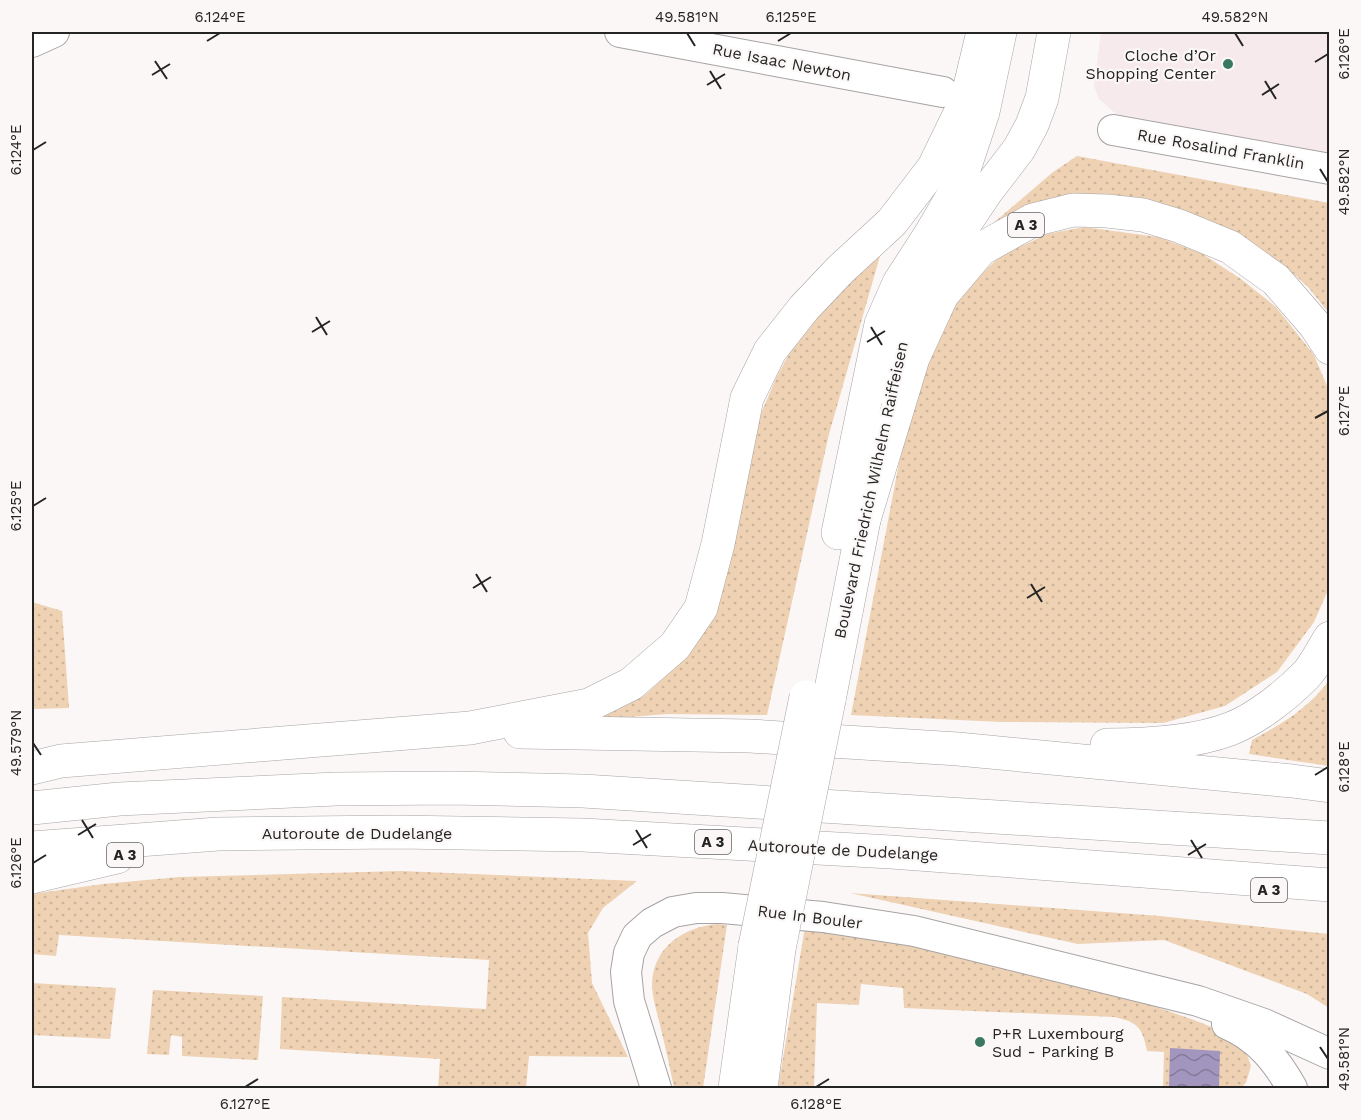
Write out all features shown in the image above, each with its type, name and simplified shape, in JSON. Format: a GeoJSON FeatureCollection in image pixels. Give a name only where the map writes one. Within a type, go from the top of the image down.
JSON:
{"type":"FeatureCollection","features":[{"type":"Feature","properties":{"kind":"main road"},"geometry":{"type":"LineString","coordinates":[[41,762],[470,728],[589,705],[631,684],[675,646],[701,608],[718,544],[747,398],[770,351],[804,308],[840,270],[892,222],[934,167],[967,99],[983,32]]}},
{"type":"Feature","properties":{"kind":"main road"},"geometry":{"type":"LineString","coordinates":[[735,1089],[767,948],[817,699],[881,324],[899,283],[958,187],[983,112],[1000,32]]}},
{"type":"Feature","properties":{"kind":"main road","name":"Boulevard Friedrich Wilhelm Raiffeisen"},"geometry":{"type":"LineString","coordinates":[[817,699],[862,526],[902,337],[928,277],[986,192],[1019,149],[1032,124],[1042,98],[1054,32]]}},
{"type":"Feature","properties":{"kind":"main road","name":"A 3"},"geometry":{"type":"LineString","coordinates":[[862,526],[913,358],[942,295],[981,249],[1033,220],[1073,210],[1143,215],[1179,226],[1230,247],[1276,280],[1315,325],[1329,348]]}},
{"type":"Feature","properties":{"kind":"main road"},"geometry":{"type":"LineString","coordinates":[[958,749],[1145,745],[1230,729],[1260,714],[1306,675],[1329,638]]}},
{"type":"Feature","properties":{"kind":"main road"},"geometry":{"type":"LineString","coordinates":[[470,728],[521,732],[750,736],[958,749],[1329,786]]}},
{"type":"Feature","properties":{"kind":"main road"},"geometry":{"type":"LineString","coordinates":[[32,808],[119,799],[336,789],[453,788],[583,791],[1329,838]]}},
{"type":"Feature","properties":{"kind":"main road","name":"Autoroute de Dudelange"},"geometry":{"type":"LineString","coordinates":[[32,848],[218,834],[396,831],[583,835],[891,852],[1208,874],[1329,885]]}},
{"type":"Feature","properties":{"kind":"main road","name":"A 3"},"geometry":{"type":"LineString","coordinates":[[32,877],[218,834]]}},
{"type":"Feature","properties":{"kind":"main road","name":"A 3"},"geometry":{"type":"LineString","coordinates":[[1208,874],[1329,905]]}},
{"type":"Feature","properties":{"kind":"main road"},"geometry":{"type":"LineString","coordinates":[[761,1089],[767,948]]}},
{"type":"Feature","properties":{"kind":"street"},"geometry":{"type":"LineString","coordinates":[[32,42],[54,32]]}},
{"type":"Feature","properties":{"kind":"street","name":"Rue Isaac Newton"},"geometry":{"type":"LineString","coordinates":[[620,32],[943,92]]}},
{"type":"Feature","properties":{"kind":"street","name":"Rue Rosalind Franklin"},"geometry":{"type":"LineString","coordinates":[[1113,129],[1329,169]]}},
{"type":"Feature","properties":{"kind":"street","name":"Rue In Bouler"},"geometry":{"type":"LineString","coordinates":[[656,1089],[629,1000],[626,972],[629,953],[637,936],[652,923],[673,912],[723,908],[823,917],[914,931],[1198,1001],[1264,1024],[1329,1054]]}},
{"type":"Feature","properties":{"kind":"street","name":"Rue In Bouler"},"geometry":{"type":"LineString","coordinates":[[1142,988],[1232,1025],[1270,1054],[1292,1089]]}},
{"type":"Feature","properties":{"kind":"shaded area","name":"Cloche d’Or Shopping Center"},"geometry":{"type":"Polygon","coordinates":[[[1101,32],[1329,32],[1329,154],[1116,114],[1099,99],[1094,86],[1101,32]]]}},
{"type":"Feature","properties":{"kind":"shaded area"},"geometry":{"type":"Polygon","coordinates":[[[1077,156],[1329,203],[1329,313],[1308,287],[1287,268],[1245,240],[1036,205],[991,225],[1053,172],[1077,156]]]}},
{"type":"Feature","properties":{"kind":"shaded area"},"geometry":{"type":"Polygon","coordinates":[[[1084,227],[1158,237],[1201,253],[1241,279],[1276,307],[1314,355],[1330,393],[1329,588],[1314,622],[1277,672],[1225,706],[1163,723],[1002,722],[851,715],[907,421],[926,358],[961,294],[999,257],[1047,234],[1084,227]]]}},
{"type":"Feature","properties":{"kind":"shaded area"},"geometry":{"type":"Polygon","coordinates":[[[880,256],[829,434],[767,715],[667,714],[581,721],[615,711],[645,695],[683,660],[759,418],[777,376],[793,347],[822,309],[880,256]]]}},
{"type":"Feature","properties":{"kind":"shaded area"},"geometry":{"type":"Polygon","coordinates":[[[32,602],[62,611],[69,708],[32,709],[32,602]]]}},
{"type":"Feature","properties":{"kind":"shaded area"},"geometry":{"type":"Polygon","coordinates":[[[1329,680],[1329,766],[1249,754],[1252,740],[1304,707],[1329,680]]]}},
{"type":"Feature","properties":{"kind":"shaded area"},"geometry":{"type":"Polygon","coordinates":[[[401,871],[637,881],[603,908],[588,933],[592,983],[628,1057],[529,1056],[526,1088],[438,1088],[440,1059],[280,1049],[282,997],[486,1009],[489,960],[59,935],[56,956],[32,954],[32,894],[179,877],[401,871]]]}},
{"type":"Feature","properties":{"kind":"shaded area"},"geometry":{"type":"Polygon","coordinates":[[[850,893],[1160,916],[1329,934],[1329,1008],[1307,994],[1164,940],[1078,944],[850,893]]]}},
{"type":"Feature","properties":{"kind":"shaded area"},"geometry":{"type":"Polygon","coordinates":[[[717,924],[727,925],[703,1088],[674,1088],[653,994],[654,971],[658,959],[672,941],[693,929],[717,924]]]}},
{"type":"Feature","properties":{"kind":"shaded area"},"geometry":{"type":"Polygon","coordinates":[[[805,927],[909,945],[1133,999],[1194,1020],[1224,1032],[1243,1043],[1251,1066],[1246,1083],[1240,1088],[1163,1088],[1164,1052],[1147,1051],[1138,1027],[1122,1019],[904,1008],[903,988],[861,984],[859,1005],[817,1003],[814,1088],[778,1088],[805,927]]]}},
{"type":"Feature","properties":{"kind":"shaded area"},"geometry":{"type":"Polygon","coordinates":[[[32,983],[116,988],[110,1039],[32,1035],[32,983]]]}},
{"type":"Feature","properties":{"kind":"shaded area"},"geometry":{"type":"Polygon","coordinates":[[[153,990],[263,996],[258,1060],[182,1056],[182,1037],[171,1035],[169,1055],[147,1054],[153,990]]]}},
{"type":"Feature","properties":{"kind":"water"},"geometry":{"type":"Polygon","coordinates":[[[1170,1048],[1220,1051],[1219,1088],[1169,1088],[1170,1048]]]}},
{"type":"Feature","properties":{"kind":"place","name":"Cloche d’Or Shopping Center"},"geometry":{"type":"Point","coordinates":[1228,64]}},
{"type":"Feature","properties":{"kind":"place","name":"P+R Luxembourg Sud - Parking B"},"geometry":{"type":"Point","coordinates":[980,1042]}}]}
